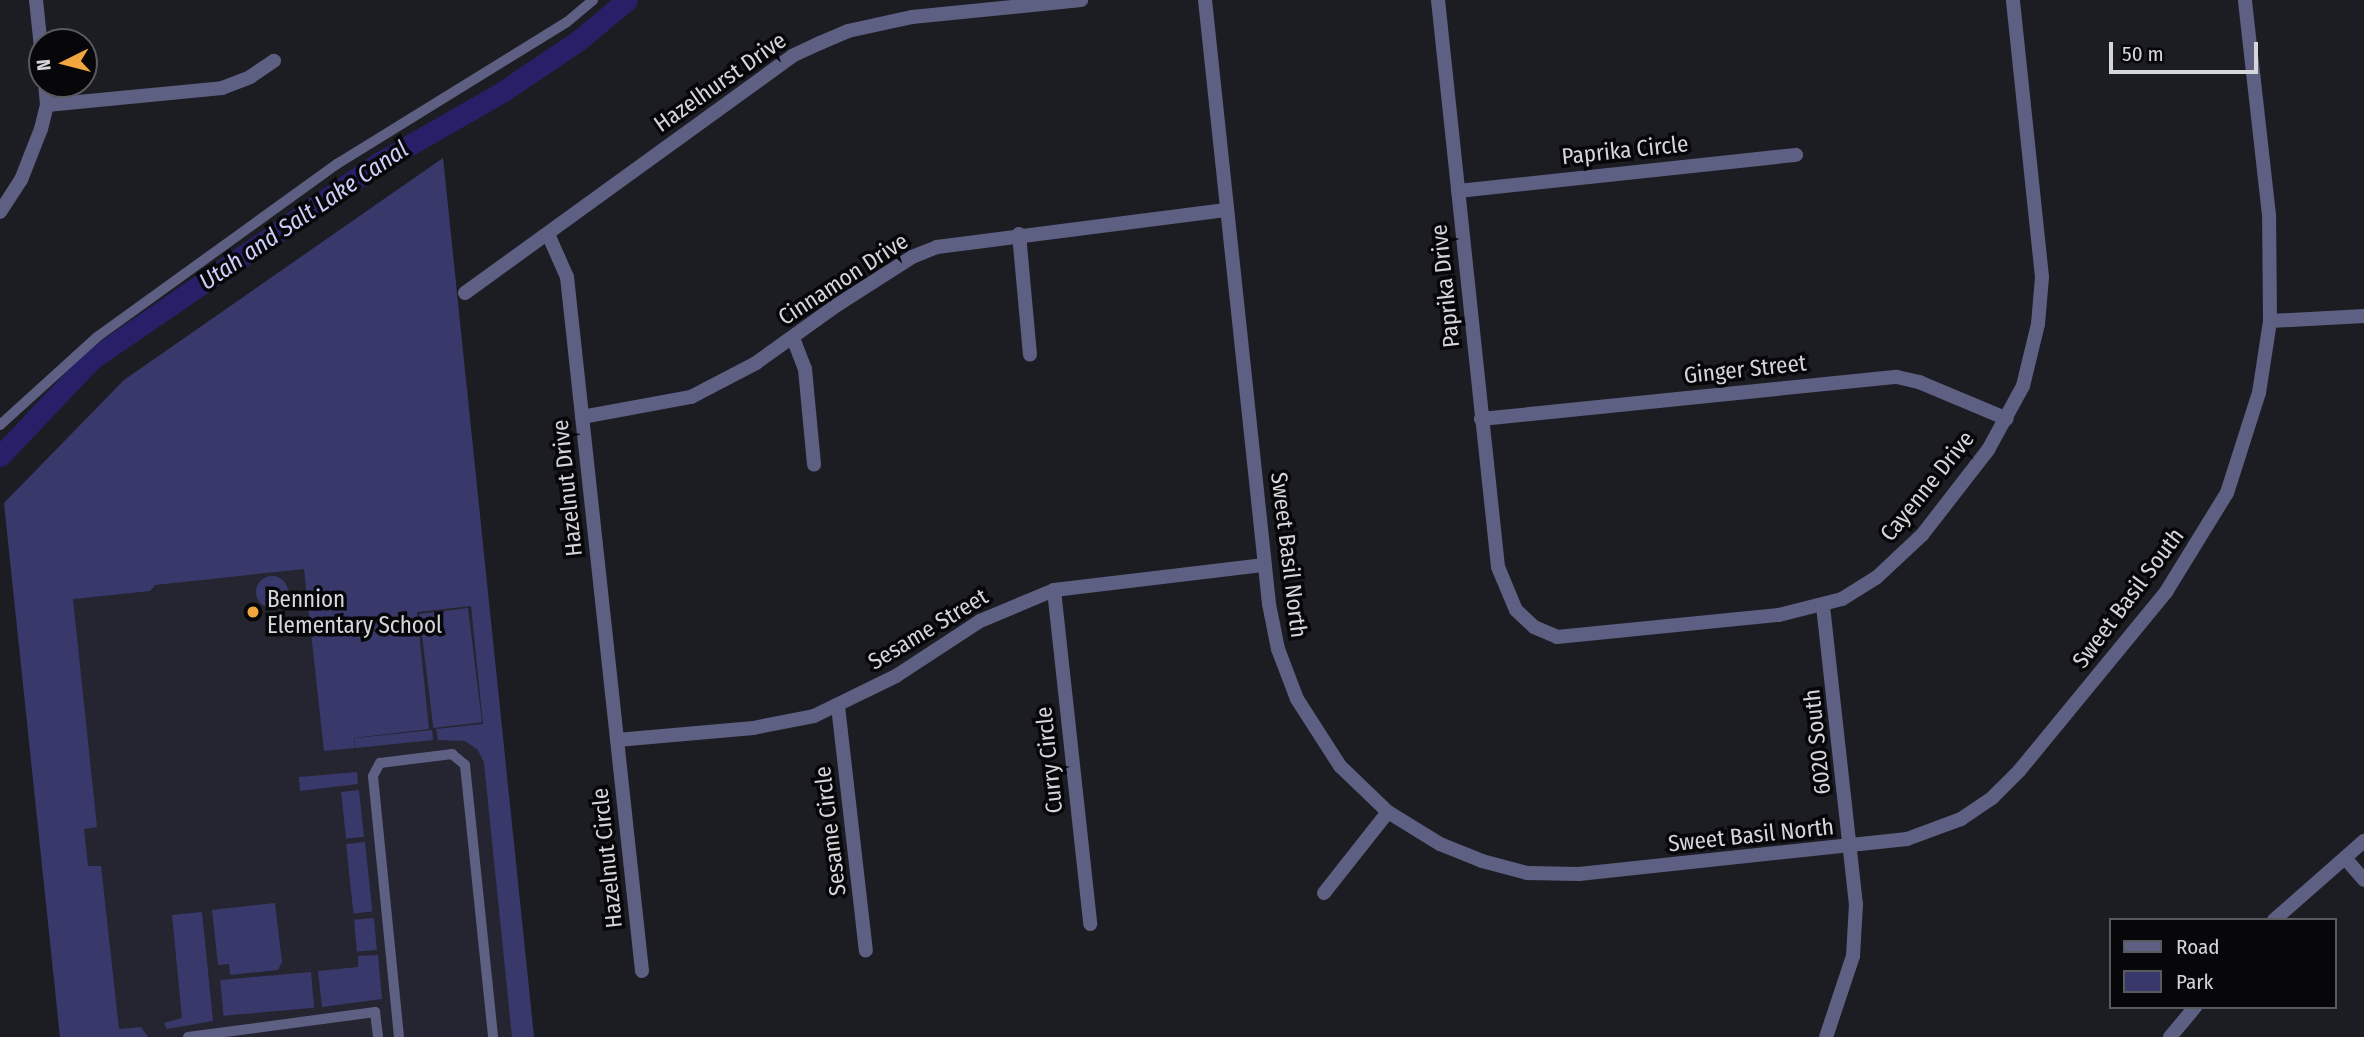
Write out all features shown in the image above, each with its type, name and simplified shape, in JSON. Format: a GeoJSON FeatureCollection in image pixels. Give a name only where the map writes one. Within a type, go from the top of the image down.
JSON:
{"type":"FeatureCollection","features":[{"type":"Feature","properties":{"kind":"street"},"geometry":{"type":"LineString","coordinates":[[36,0],[39,28]]}},
{"type":"Feature","properties":{"kind":"street","name":"Hazelhurst Drive"},"geometry":{"type":"LineString","coordinates":[[465,293],[792,56],[820,43],[891,21],[1081,0]]}},
{"type":"Feature","properties":{"kind":"street","name":"Sweet Basil North"},"geometry":{"type":"LineString","coordinates":[[1205,0],[1265,565],[1278,649],[1297,699],[1340,766],[1388,812],[1440,844],[1527,873],[1639,870],[1852,846]]}},
{"type":"Feature","properties":{"kind":"street","name":"Paprika Drive"},"geometry":{"type":"LineString","coordinates":[[1438,0],[1498,567]]}},
{"type":"Feature","properties":{"kind":"street","name":"Cayenne Drive"},"geometry":{"type":"LineString","coordinates":[[1498,567],[1516,610],[1534,627],[1557,637],[1738,620],[1823,606],[1877,578],[1922,535],[2007,419],[2032,355],[2042,277],[2013,0]]}},
{"type":"Feature","properties":{"kind":"street","name":"Sweet Basil South"},"geometry":{"type":"LineString","coordinates":[[1852,846],[1934,831],[1992,798],[2166,592],[2227,493],[2259,393],[2270,321],[2269,215],[2245,0]]}},
{"type":"Feature","properties":{"kind":"street"},"geometry":{"type":"LineString","coordinates":[[47,105],[222,88],[274,61]]}},
{"type":"Feature","properties":{"kind":"street"},"geometry":{"type":"LineString","coordinates":[[0,212],[21,180],[47,105],[46,98]]}},
{"type":"Feature","properties":{"kind":"street","name":"Paprika Circle"},"geometry":{"type":"LineString","coordinates":[[1458,191],[1796,155]]}},
{"type":"Feature","properties":{"kind":"street","name":"Cinnamon Drive"},"geometry":{"type":"LineString","coordinates":[[582,417],[691,397],[735,376],[912,257],[964,241],[1226,210]]}},
{"type":"Feature","properties":{"kind":"street","name":"Hazelnut Drive"},"geometry":{"type":"LineString","coordinates":[[548,234],[567,278],[617,740]]}},
{"type":"Feature","properties":{"kind":"street"},"geometry":{"type":"LineString","coordinates":[[1019,234],[1030,354]]}},
{"type":"Feature","properties":{"kind":"street"},"geometry":{"type":"LineString","coordinates":[[2270,321],[2364,316]]}},
{"type":"Feature","properties":{"kind":"street"},"geometry":{"type":"LineString","coordinates":[[793,338],[805,369],[814,465]]}},
{"type":"Feature","properties":{"kind":"street","name":"Ginger Street"},"geometry":{"type":"LineString","coordinates":[[1481,419],[1897,377],[1919,382],[2007,419]]}},
{"type":"Feature","properties":{"kind":"street","name":"Sesame Street"},"geometry":{"type":"LineString","coordinates":[[617,740],[765,726],[838,706],[896,676],[980,621],[1054,590],[1265,565]]}},
{"type":"Feature","properties":{"kind":"street","name":"Curry Circle"},"geometry":{"type":"LineString","coordinates":[[1054,590],[1090,924]]}},
{"type":"Feature","properties":{"kind":"street","name":"6020 South"},"geometry":{"type":"LineString","coordinates":[[1823,606],[1852,846],[1853,956],[1826,1037]]}},
{"type":"Feature","properties":{"kind":"street","name":"Sesame Circle"},"geometry":{"type":"LineString","coordinates":[[838,706],[866,950]]}},
{"type":"Feature","properties":{"kind":"street","name":"Hazelnut Circle"},"geometry":{"type":"LineString","coordinates":[[617,740],[642,971]]}},
{"type":"Feature","properties":{"kind":"street"},"geometry":{"type":"LineString","coordinates":[[1324,893],[1388,812]]}},
{"type":"Feature","properties":{"kind":"street"},"geometry":{"type":"LineString","coordinates":[[2276,918],[2364,841]]}},
{"type":"Feature","properties":{"kind":"street"},"geometry":{"type":"LineString","coordinates":[[2344,858],[2364,880]]}},
{"type":"Feature","properties":{"kind":"street"},"geometry":{"type":"LineString","coordinates":[[2170,1037],[2193,1009]]}},
{"type":"Feature","properties":{"kind":"lane"},"geometry":{"type":"LineString","coordinates":[[0,425],[97,337],[337,164],[567,22],[593,0]]}},
{"type":"Feature","properties":{"kind":"lane"},"geometry":{"type":"LineString","coordinates":[[399,1037],[373,776],[380,763],[452,754],[465,765],[492,1037]]}},
{"type":"Feature","properties":{"kind":"lane"},"geometry":{"type":"LineString","coordinates":[[188,1037],[375,1012],[378,1037]]}},
{"type":"Feature","properties":{"kind":"shaded area","name":"Bennion Elementary School"},"geometry":{"type":"Polygon","coordinates":[[[443,158],[534,1037],[60,1037],[4,503],[124,380],[443,158]]]}},
{"type":"Feature","properties":{"kind":"green space"},"geometry":{"type":"Polygon","coordinates":[[[443,158],[534,1037],[512,1037],[484,763],[478,750],[465,741],[438,740],[436,729],[483,724],[471,606],[417,612],[429,729],[354,738],[355,748],[324,751],[304,569],[155,585],[150,591],[73,599],[97,827],[84,829],[88,866],[101,866],[119,1029],[141,1027],[148,1037],[60,1037],[4,503],[124,380],[443,158]]]}},
{"type":"Feature","properties":{"kind":"green space"},"geometry":{"type":"Polygon","coordinates":[[[272,576],[283,581],[288,592],[283,603],[272,608],[261,603],[256,592],[261,581],[272,576]]]}},
{"type":"Feature","properties":{"kind":"green space"},"geometry":{"type":"Polygon","coordinates":[[[468,608],[482,722],[433,728],[419,614],[468,608]]]}},
{"type":"Feature","properties":{"kind":"green space"},"geometry":{"type":"Polygon","coordinates":[[[432,730],[433,740],[355,748],[354,738],[432,730]]]}},
{"type":"Feature","properties":{"kind":"green space"},"geometry":{"type":"Polygon","coordinates":[[[357,772],[358,784],[300,791],[299,777],[357,772]]]}},
{"type":"Feature","properties":{"kind":"green space"},"geometry":{"type":"Polygon","coordinates":[[[359,790],[364,837],[346,839],[341,792],[359,790]]]}},
{"type":"Feature","properties":{"kind":"green space"},"geometry":{"type":"Polygon","coordinates":[[[365,842],[372,912],[353,914],[346,844],[365,842]]]}},
{"type":"Feature","properties":{"kind":"green space"},"geometry":{"type":"Polygon","coordinates":[[[275,903],[282,962],[278,970],[230,975],[229,964],[218,965],[212,910],[275,903]]]}},
{"type":"Feature","properties":{"kind":"green space"},"geometry":{"type":"Polygon","coordinates":[[[202,912],[213,1021],[167,1029],[164,1023],[182,1018],[172,915],[202,912]]]}},
{"type":"Feature","properties":{"kind":"green space"},"geometry":{"type":"Polygon","coordinates":[[[374,918],[377,950],[357,952],[354,920],[374,918]]]}},
{"type":"Feature","properties":{"kind":"green space"},"geometry":{"type":"Polygon","coordinates":[[[378,955],[382,999],[322,1007],[318,971],[358,967],[358,956],[378,955]]]}},
{"type":"Feature","properties":{"kind":"green space"},"geometry":{"type":"Polygon","coordinates":[[[311,972],[314,1008],[223,1016],[220,980],[311,972]]]}},
{"type":"Feature","properties":{"kind":"waterway","name":"Utah and Salt Lake Canal"},"geometry":{"type":"LineString","coordinates":[[0,456],[92,359],[380,162],[502,92],[579,40],[627,0]]}},
{"type":"Feature","properties":{"kind":"place","name":"Bennion Elementary School"},"geometry":{"type":"Point","coordinates":[253,612]}}]}
